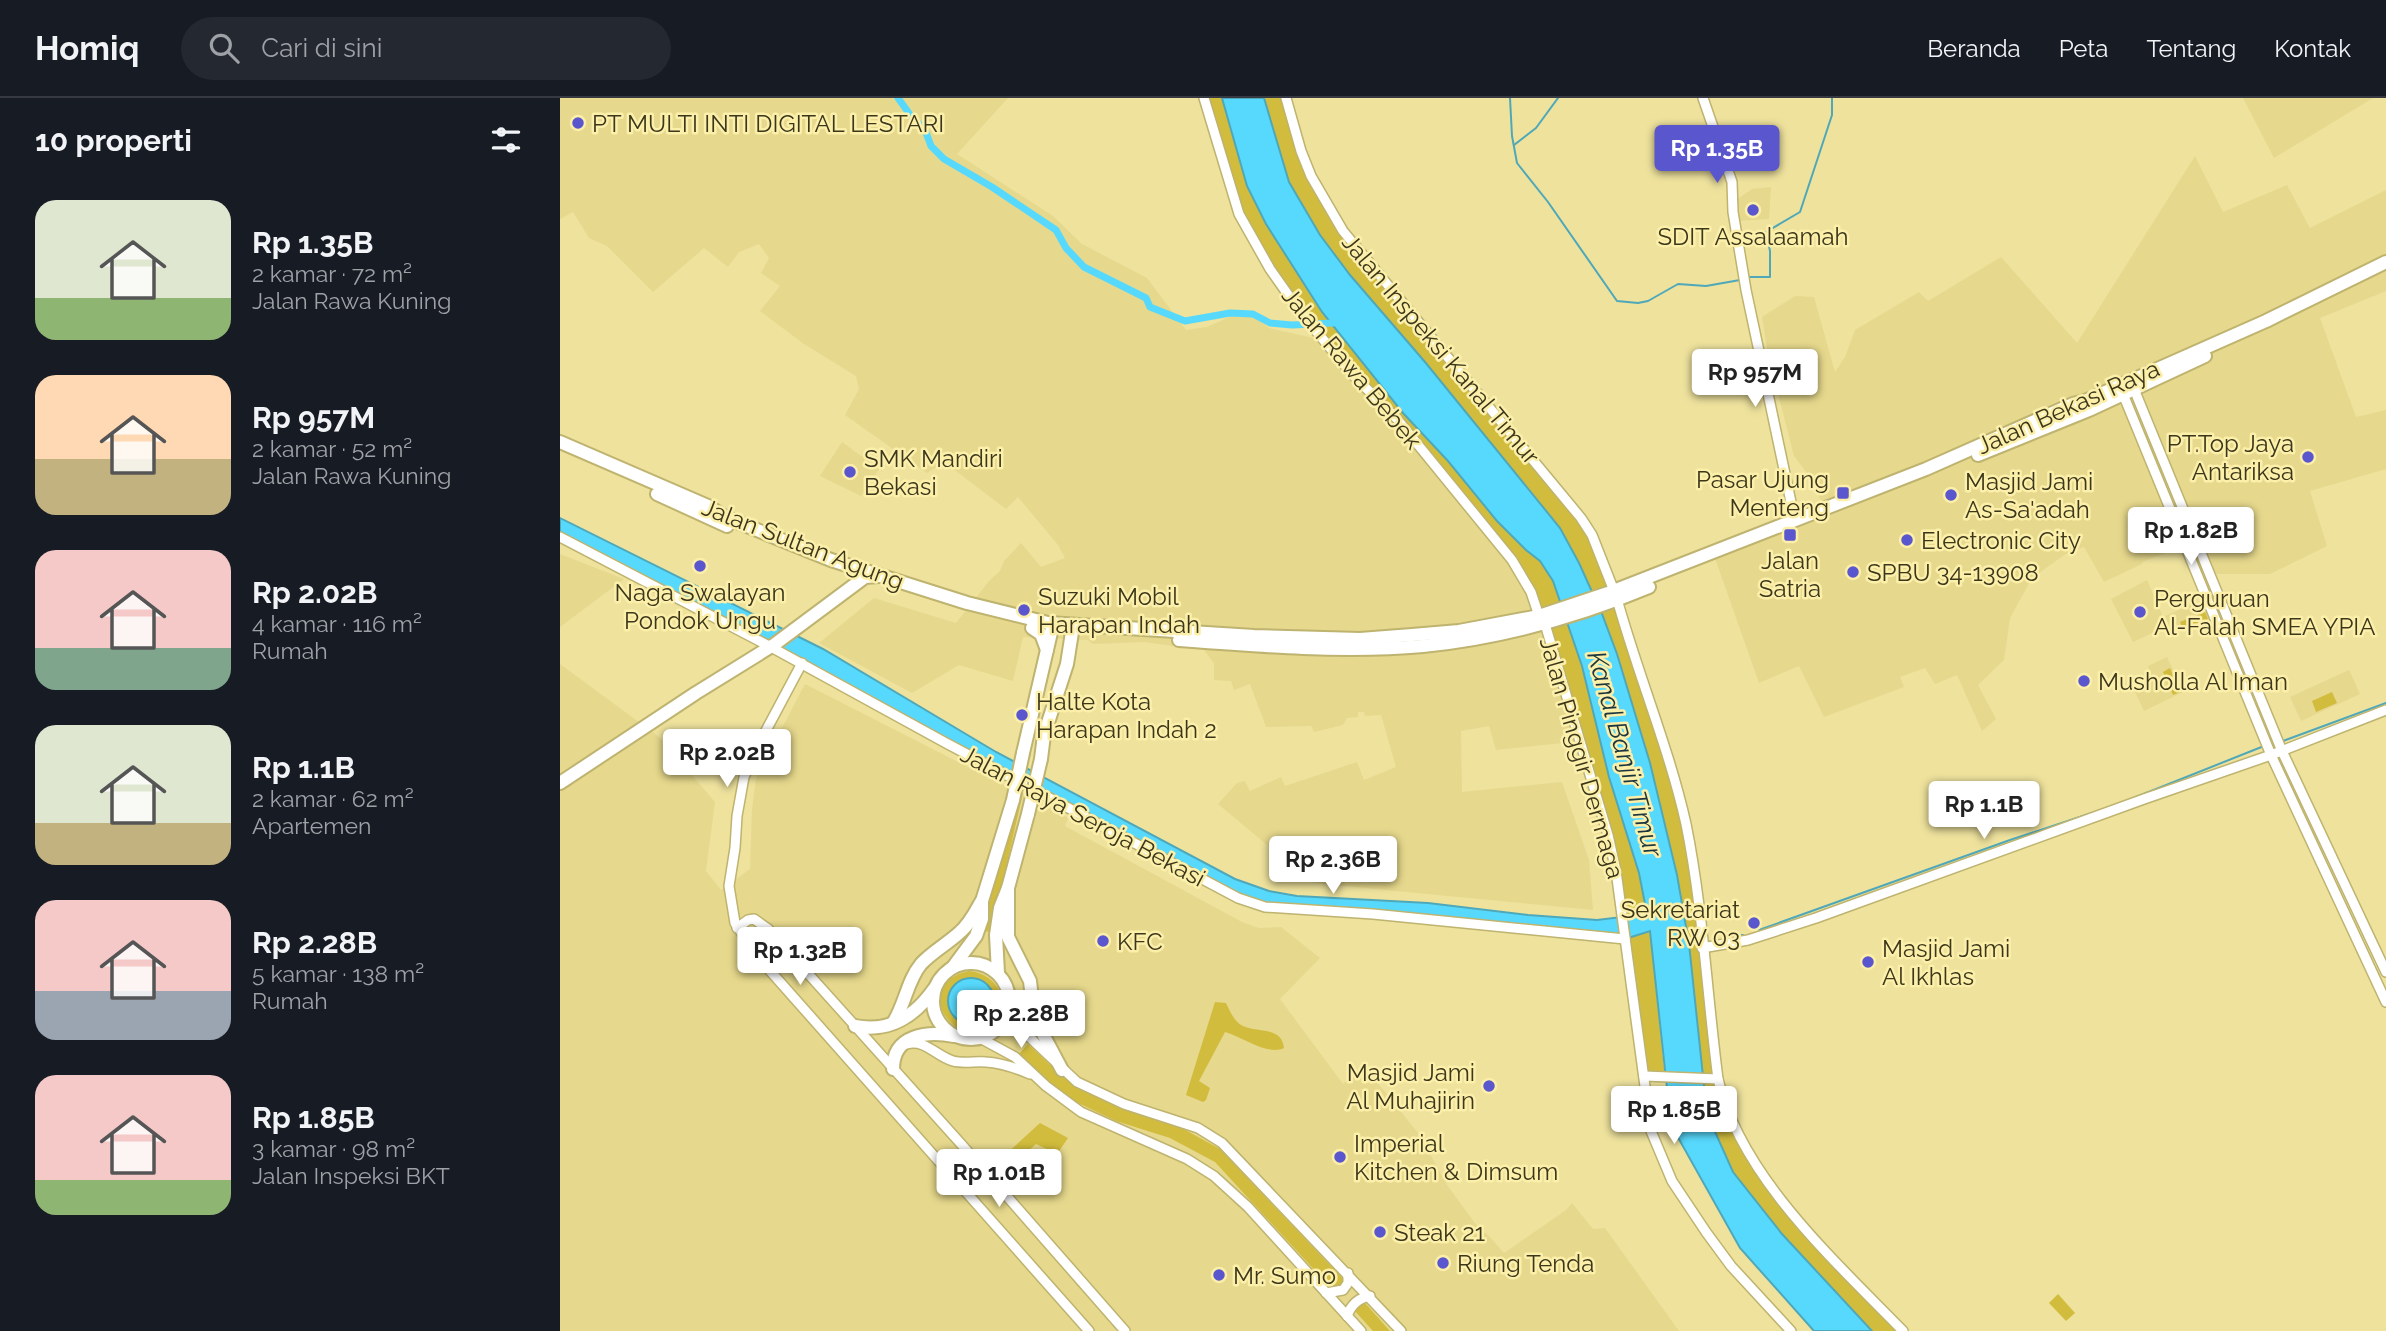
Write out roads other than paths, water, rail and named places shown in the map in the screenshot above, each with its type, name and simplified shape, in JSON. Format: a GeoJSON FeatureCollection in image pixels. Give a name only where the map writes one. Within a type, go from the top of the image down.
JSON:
{"type":"FeatureCollection","features":[{"type":"Feature","properties":{"kind":"main road","name":"Jalan Bekasi Raya"},"geometry":{"type":"LineString","coordinates":[[1546,619],[1956,465],[2129,392],[2386,262]]}},
{"type":"Feature","properties":{"kind":"main road","name":"Jalan Bekasi Raya"},"geometry":{"type":"LineString","coordinates":[[1613,596],[1926,470],[2073,404],[2209,351],[2386,272]]}},
{"type":"Feature","properties":{"kind":"main road","name":"Jalan Sultan Agung"},"geometry":{"type":"LineString","coordinates":[[560,442],[774,545],[865,578],[973,612],[1032,628],[1052,627]]}},
{"type":"Feature","properties":{"kind":"main road","name":"Jalan Sultan Agung"},"geometry":{"type":"LineString","coordinates":[[560,451],[663,492]]}},
{"type":"Feature","properties":{"kind":"main road","name":"Jalan Sultan Agung"},"geometry":{"type":"LineString","coordinates":[[687,504],[708,506],[725,517],[776,538],[878,576],[1052,627],[1088,634],[1303,647],[1422,646],[1460,641],[1546,619]]}},
{"type":"Feature","properties":{"kind":"main road"},"geometry":{"type":"LineString","coordinates":[[560,783],[696,692],[791,633],[865,578],[878,576]]}},
{"type":"Feature","properties":{"kind":"main road","name":"Jalan Sultan Agung"},"geometry":{"type":"LineString","coordinates":[[1072,630],[1360,639],[1459,631],[1546,619]]}},
{"type":"Feature","properties":{"kind":"main road"},"geometry":{"type":"LineString","coordinates":[[893,1023],[920,966],[930,954],[961,932],[982,901],[1013,800],[1052,627]]}},
{"type":"Feature","properties":{"kind":"main road"},"geometry":{"type":"LineString","coordinates":[[1032,628],[1041,634],[1048,651]]}},
{"type":"Feature","properties":{"kind":"main road"},"geometry":{"type":"LineString","coordinates":[[893,1069],[895,1053],[901,1046],[924,1033],[967,1039],[980,1038],[999,1027],[1005,1018],[1009,1007],[1007,989],[998,973],[996,935],[1000,908],[1028,814],[1044,735],[1069,654],[1072,630]]}},
{"type":"Feature","properties":{"kind":"main road"},"geometry":{"type":"LineString","coordinates":[[1069,654],[1080,638],[1088,634]]}},
{"type":"Feature","properties":{"kind":"main road"},"geometry":{"type":"LineString","coordinates":[[1008,888],[1008,937],[1030,981],[1034,1017],[1062,1070]]}},
{"type":"Feature","properties":{"kind":"main road"},"geometry":{"type":"LineString","coordinates":[[855,1026],[874,1028],[893,1023],[907,1018],[922,1006],[976,936],[982,919],[982,901]]}},
{"type":"Feature","properties":{"kind":"main road"},"geometry":{"type":"LineString","coordinates":[[950,969],[961,964],[974,963],[987,966],[998,973]]}},
{"type":"Feature","properties":{"kind":"main road"},"geometry":{"type":"LineString","coordinates":[[936,986],[934,1010],[944,1028],[955,1036]]}},
{"type":"Feature","properties":{"kind":"street","name":"Jalan Rawa Bebek"},"geometry":{"type":"LineString","coordinates":[[1204,98],[1239,215],[1270,269],[1301,313],[1352,374],[1397,419],[1511,560],[1546,619]]}},
{"type":"Feature","properties":{"kind":"street","name":"Jalan Inspeksi Kanal Timur"},"geometry":{"type":"LineString","coordinates":[[1286,98],[1301,151],[1331,214],[1363,257],[1581,518],[1592,535],[1682,811],[1690,848],[1715,1079],[1727,1109],[1758,1169],[1810,1233],[1903,1331]]}},
{"type":"Feature","properties":{"kind":"street"},"geometry":{"type":"LineString","coordinates":[[1703,98],[1732,182],[1733,212],[1745,290],[1795,521]]}},
{"type":"Feature","properties":{"kind":"street"},"geometry":{"type":"LineString","coordinates":[[2129,392],[2282,750],[2386,972]]}},
{"type":"Feature","properties":{"kind":"street"},"geometry":{"type":"LineString","coordinates":[[2129,392],[2271,754],[2386,1002]]}},
{"type":"Feature","properties":{"kind":"street","name":"Jalan Raya Seroja Bekasi"},"geometry":{"type":"LineString","coordinates":[[560,537],[773,645],[958,749],[1238,898],[1265,907],[1625,936]]}},
{"type":"Feature","properties":{"kind":"street","name":"Jalan Pinggir Dermaga"},"geometry":{"type":"LineString","coordinates":[[1546,619],[1616,871],[1647,1076],[1651,1131],[1672,1181],[1731,1266],[1791,1331]]}},
{"type":"Feature","properties":{"kind":"street"},"geometry":{"type":"LineString","coordinates":[[802,663],[744,776],[729,886],[737,928],[748,945],[1090,1331]]}},
{"type":"Feature","properties":{"kind":"street"},"geometry":{"type":"LineString","coordinates":[[1702,948],[1743,942],[1816,918],[2386,710]]}},
{"type":"Feature","properties":{"kind":"street"},"geometry":{"type":"LineString","coordinates":[[737,928],[754,919],[768,929],[1125,1331]]}},
{"type":"Feature","properties":{"kind":"street"},"geometry":{"type":"LineString","coordinates":[[748,945],[768,929]]}},
{"type":"Feature","properties":{"kind":"street"},"geometry":{"type":"LineString","coordinates":[[1009,1007],[1025,1033],[1077,1082],[1108,1098],[1190,1125],[1222,1143],[1401,1331]]}},
{"type":"Feature","properties":{"kind":"street"},"geometry":{"type":"LineString","coordinates":[[980,1038],[1015,1057],[1034,1076],[1081,1112],[1187,1159],[1214,1176],[1248,1207],[1361,1331]]}},
{"type":"Feature","properties":{"kind":"street"},"geometry":{"type":"LineString","coordinates":[[901,1046],[916,1042],[953,1061],[1006,1065],[1034,1076]]}},
{"type":"Feature","properties":{"kind":"street"},"geometry":{"type":"LineString","coordinates":[[1647,1076],[1715,1079]]}},
{"type":"Feature","properties":{"kind":"street"},"geometry":{"type":"LineString","coordinates":[[1326,1293],[1338,1293],[1342,1290],[1348,1283],[1348,1273]]}},
{"type":"Feature","properties":{"kind":"street"},"geometry":{"type":"LineString","coordinates":[[1347,1316],[1355,1302],[1370,1296]]}},
{"type":"Feature","properties":{"kind":"water","name":"Kanal Banjir Timur"},"geometry":{"type":"Polygon","coordinates":[[[1222,98],[1264,98],[1289,182],[1320,235],[1350,275],[1425,362],[1560,528],[1579,563],[1617,654],[1650,763],[1677,875],[1689,944],[1707,1114],[1733,1172],[1782,1234],[1872,1331],[1814,1331],[1740,1248],[1671,1125],[1650,931],[1625,939],[1265,907],[1238,898],[560,538],[560,518],[823,649],[996,752],[1235,879],[1269,891],[1297,896],[1428,903],[1597,920],[1647,914],[1639,873],[1609,777],[1582,666],[1553,581],[1540,561],[1497,521],[1448,461],[1403,413],[1322,312],[1266,224],[1247,186],[1222,98]]]}},
{"type":"Feature","properties":{"kind":"water"},"geometry":{"type":"Polygon","coordinates":[[[971,978],[988,984],[994,1001],[988,1018],[971,1024],[954,1018],[948,1001],[954,984],[971,978]]]}},
{"type":"Feature","properties":{"kind":"waterway"},"geometry":{"type":"LineString","coordinates":[[898,98],[925,130],[931,146],[944,159],[1056,230],[1066,248],[1084,267],[1146,298],[1150,307],[1185,321],[1230,313],[1253,314],[1270,323],[1333,323]]}},
{"type":"Feature","properties":{"kind":"waterway"},"geometry":{"type":"LineString","coordinates":[[1510,98],[1517,163],[1548,202],[1617,301],[1648,301],[1678,284],[1706,286],[1740,280]]}},
{"type":"Feature","properties":{"kind":"waterway"},"geometry":{"type":"LineString","coordinates":[[1514,145],[1536,128],[1558,98]]}},
{"type":"Feature","properties":{"kind":"waterway"},"geometry":{"type":"LineString","coordinates":[[1748,277],[1770,277],[1770,251],[1766,232],[1800,212],[1832,115],[1832,98]]}},
{"type":"Feature","properties":{"kind":"waterway"},"geometry":{"type":"LineString","coordinates":[[2283,741],[2386,703]]}},
{"type":"Feature","properties":{"kind":"waterway"},"geometry":{"type":"LineString","coordinates":[[2136,797],[2264,746]]}},
{"type":"Feature","properties":{"kind":"waterway"},"geometry":{"type":"LineString","coordinates":[[1759,930],[2101,810]]}},
{"type":"Feature","properties":{"kind":"waterway"},"geometry":{"type":"LineString","coordinates":[[1727,937],[1743,935]]}},
{"type":"Feature","properties":{"kind":"waterway"},"geometry":{"type":"LineString","coordinates":[[1689,944],[1698,942]]}},
{"type":"Feature","properties":{"kind":"place","name":"PT MULTI INTI DIGITAL LESTARI"},"geometry":{"type":"Point","coordinates":[578,123]}},
{"type":"Feature","properties":{"kind":"place","name":"SDIT Assalaamah"},"geometry":{"type":"Point","coordinates":[1753,210]}},
{"type":"Feature","properties":{"kind":"place","name":"PT.Top Jaya Antariksa"},"geometry":{"type":"Point","coordinates":[2308,457]}},
{"type":"Feature","properties":{"kind":"place","name":"SMK Mandiri Bekasi"},"geometry":{"type":"Point","coordinates":[850,472]}},
{"type":"Feature","properties":{"kind":"place","name":"Pasar Ujung Menteng"},"geometry":{"type":"Point","coordinates":[1843,493]}},
{"type":"Feature","properties":{"kind":"place","name":"Masjid Jami As-Sa'adah"},"geometry":{"type":"Point","coordinates":[1951,495]}},
{"type":"Feature","properties":{"kind":"place","name":"Jalan Satria"},"geometry":{"type":"Point","coordinates":[1790,535]}},
{"type":"Feature","properties":{"kind":"place","name":"Electronic City"},"geometry":{"type":"Point","coordinates":[1907,540]}},
{"type":"Feature","properties":{"kind":"place","name":"Naga Swalayan Pondok Ungu"},"geometry":{"type":"Point","coordinates":[700,566]}},
{"type":"Feature","properties":{"kind":"place","name":"SPBU 34-13908"},"geometry":{"type":"Point","coordinates":[1853,572]}},
{"type":"Feature","properties":{"kind":"place","name":"Suzuki Mobil Harapan Indah"},"geometry":{"type":"Point","coordinates":[1024,610]}},
{"type":"Feature","properties":{"kind":"place","name":"Perguruan Al-Falah SMEA YPIA"},"geometry":{"type":"Point","coordinates":[2140,612]}},
{"type":"Feature","properties":{"kind":"place","name":"Musholla Al Iman"},"geometry":{"type":"Point","coordinates":[2084,681]}},
{"type":"Feature","properties":{"kind":"place","name":"Halte Kota Harapan Indah 2"},"geometry":{"type":"Point","coordinates":[1022,715]}},
{"type":"Feature","properties":{"kind":"place","name":"Sekretariat RW 03"},"geometry":{"type":"Point","coordinates":[1754,923]}},
{"type":"Feature","properties":{"kind":"place","name":"KFC"},"geometry":{"type":"Point","coordinates":[1103,941]}},
{"type":"Feature","properties":{"kind":"place","name":"Masjid Jami Al Ikhlas"},"geometry":{"type":"Point","coordinates":[1868,962]}},
{"type":"Feature","properties":{"kind":"place","name":"Masjid Jami Al Muhajirin"},"geometry":{"type":"Point","coordinates":[1489,1086]}},
{"type":"Feature","properties":{"kind":"place","name":"Imperial Kitchen & Dimsum"},"geometry":{"type":"Point","coordinates":[1340,1157]}},
{"type":"Feature","properties":{"kind":"place","name":"Steak 21"},"geometry":{"type":"Point","coordinates":[1380,1232]}},
{"type":"Feature","properties":{"kind":"place","name":"Riung Tenda"},"geometry":{"type":"Point","coordinates":[1443,1263]}},
{"type":"Feature","properties":{"kind":"place","name":"Mr. Sumo"},"geometry":{"type":"Point","coordinates":[1219,1275]}}]}
